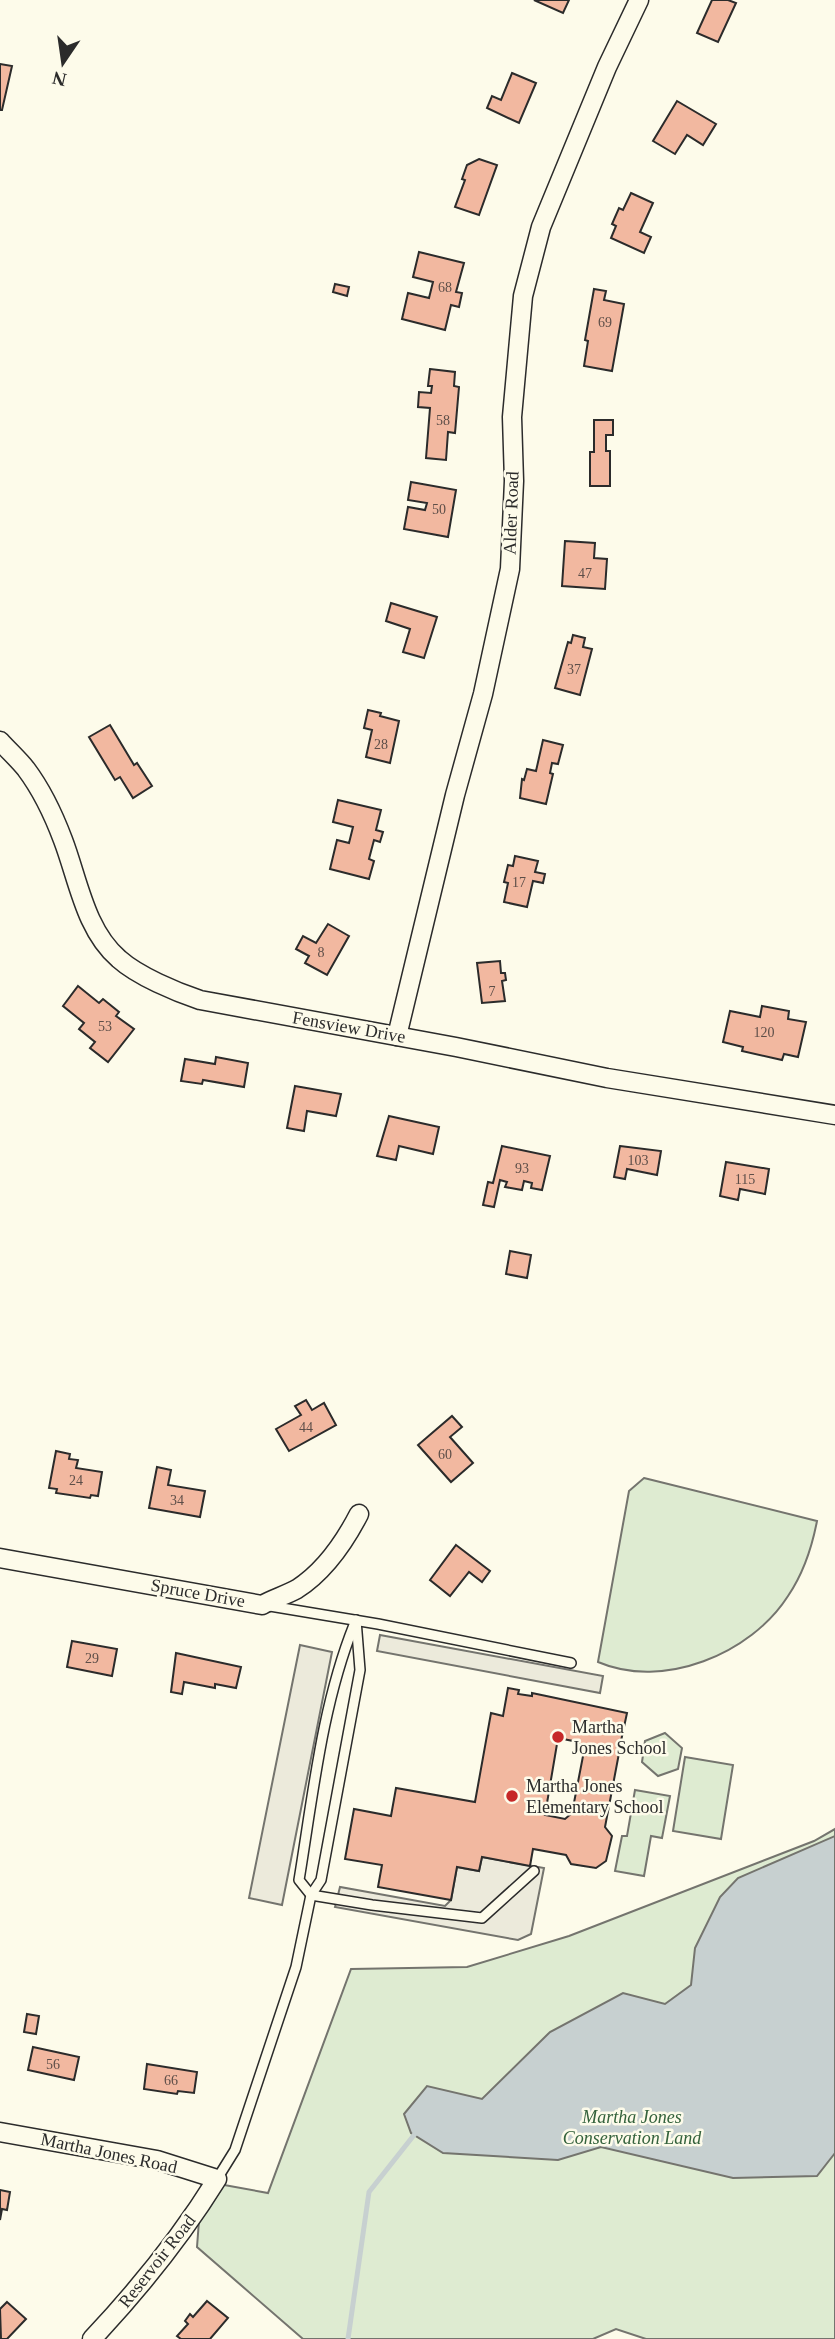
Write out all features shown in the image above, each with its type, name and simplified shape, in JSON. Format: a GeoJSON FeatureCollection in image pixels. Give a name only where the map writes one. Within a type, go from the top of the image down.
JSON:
{"type":"FeatureCollection","features":[{"type":"Feature","properties":{"kind":"street","name":"Alder Road"},"geometry":{"type":"LineString","coordinates":[[397,1036],[455,795],[483,694],[510,569],[512,417],[523,296],[541,227],[607,67],[639,0]]}},
{"type":"Feature","properties":{"kind":"street","name":"Fensview Drive"},"geometry":{"type":"LineString","coordinates":[[0,741],[26,769],[41,795],[62,838],[97,932],[119,959],[171,990],[200,1000],[607,1078],[835,1115]]}},
{"type":"Feature","properties":{"kind":"street","name":"Spruce Drive"},"geometry":{"type":"LineString","coordinates":[[0,1558],[262,1605],[297,1588],[328,1562],[347,1537],[359,1514]]}},
{"type":"Feature","properties":{"kind":"street","name":"Martha Jones Road"},"geometry":{"type":"LineString","coordinates":[[0,2132],[157,2160],[217,2179]]}},
{"type":"Feature","properties":{"kind":"street","name":"Reservoir Road"},"geometry":{"type":"LineString","coordinates":[[92,2339],[140,2287],[190,2222],[217,2179]]}},
{"type":"Feature","properties":{"kind":"lane"},"geometry":{"type":"LineString","coordinates":[[262,1605],[356,1620],[571,1664]]}},
{"type":"Feature","properties":{"kind":"lane"},"geometry":{"type":"LineString","coordinates":[[217,2179],[235,2150],[292,1979],[311,1895],[321,1880],[360,1670],[356,1620]]}},
{"type":"Feature","properties":{"kind":"lane"},"geometry":{"type":"LineString","coordinates":[[356,1620],[339,1664],[299,1880],[311,1895],[482,1919],[534,1871]]}},
{"type":"Feature","properties":{"kind":"green space"},"geometry":{"type":"Polygon","coordinates":[[[644,1478],[817,1521],[798,1579],[772,1617],[752,1635],[729,1650],[677,1669],[650,1672],[623,1670],[598,1662],[629,1491],[644,1478]]]}},
{"type":"Feature","properties":{"kind":"green space"},"geometry":{"type":"Polygon","coordinates":[[[665,1733],[682,1748],[678,1769],[658,1776],[642,1762],[645,1741],[665,1733]]]}},
{"type":"Feature","properties":{"kind":"green space"},"geometry":{"type":"Polygon","coordinates":[[[685,1757],[733,1765],[721,1839],[673,1831],[685,1757]]]}},
{"type":"Feature","properties":{"kind":"green space"},"geometry":{"type":"Polygon","coordinates":[[[635,1790],[670,1796],[662,1838],[651,1836],[644,1876],[615,1871],[622,1836],[627,1836],[635,1790]]]}},
{"type":"Feature","properties":{"kind":"green space","name":"Martha Jones Conservation Land"},"geometry":{"type":"Polygon","coordinates":[[[835,1829],[835,2339],[646,2339],[616,2329],[593,2339],[303,2339],[197,2247],[202,2181],[268,2193],[351,1969],[467,1967],[569,1936],[814,1841],[835,1829]]]}},
{"type":"Feature","properties":{"kind":"shaded area"},"geometry":{"type":"Polygon","coordinates":[[[380,1635],[603,1676],[600,1693],[377,1651],[380,1635]]]}},
{"type":"Feature","properties":{"kind":"shaded area"},"geometry":{"type":"Polygon","coordinates":[[[300,1645],[332,1652],[282,1905],[249,1898],[300,1645]]]}},
{"type":"Feature","properties":{"kind":"shaded area"},"geometry":{"type":"Polygon","coordinates":[[[835,1836],[835,2153],[817,2176],[733,2178],[601,2147],[558,2160],[443,2153],[411,2133],[404,2114],[427,2086],[482,2099],[550,2032],[623,1993],[665,2004],[691,1985],[695,1948],[720,1897],[738,1878],[835,1836]]]}},
{"type":"Feature","properties":{"kind":"shaded area"},"geometry":{"type":"Polygon","coordinates":[[[482,1857],[544,1868],[531,1934],[518,1940],[335,1907],[340,1887],[445,1906],[451,1900],[457,1867],[479,1871],[482,1857]]]}},
{"type":"Feature","properties":{"kind":"building"},"geometry":{"type":"Polygon","coordinates":[[[534,0],[569,0],[563,13],[534,0]]]}},
{"type":"Feature","properties":{"kind":"building"},"geometry":{"type":"Polygon","coordinates":[[[712,0],[736,3],[718,42],[697,33],[712,0]]]}},
{"type":"Feature","properties":{"kind":"building"},"geometry":{"type":"Polygon","coordinates":[[[0,64],[12,66],[2,110],[0,110],[0,64]]]}},
{"type":"Feature","properties":{"kind":"building"},"geometry":{"type":"Polygon","coordinates":[[[512,73],[536,83],[519,123],[487,108],[492,96],[501,100],[512,73]]]}},
{"type":"Feature","properties":{"kind":"building"},"geometry":{"type":"Polygon","coordinates":[[[677,101],[716,124],[703,145],[687,135],[675,154],[653,141],[677,101]]]}},
{"type":"Feature","properties":{"kind":"building"},"geometry":{"type":"Polygon","coordinates":[[[479,159],[497,165],[479,215],[455,207],[465,180],[462,179],[467,165],[479,159]]]}},
{"type":"Feature","properties":{"kind":"building"},"geometry":{"type":"Polygon","coordinates":[[[631,193],[653,203],[640,232],[651,237],[644,253],[611,238],[616,226],[612,224],[619,208],[623,210],[631,193]]]}},
{"type":"Feature","properties":{"kind":"building"},"geometry":{"type":"Polygon","coordinates":[[[419,252],[464,263],[456,292],[462,293],[459,307],[451,305],[445,330],[402,319],[408,293],[429,298],[433,282],[413,277],[419,252]]]}},
{"type":"Feature","properties":{"kind":"building"},"geometry":{"type":"Polygon","coordinates":[[[335,284],[349,287],[347,296],[333,292],[335,284]]]}},
{"type":"Feature","properties":{"kind":"building"},"geometry":{"type":"Polygon","coordinates":[[[594,289],[606,291],[604,300],[624,304],[612,371],[584,366],[588,341],[585,340],[594,289]]]}},
{"type":"Feature","properties":{"kind":"building"},"geometry":{"type":"Polygon","coordinates":[[[430,369],[455,372],[454,386],[459,387],[455,433],[448,432],[446,460],[426,458],[430,408],[418,407],[419,392],[431,393],[432,386],[428,386],[430,369]]]}},
{"type":"Feature","properties":{"kind":"building"},"geometry":{"type":"Polygon","coordinates":[[[594,420],[613,420],[613,435],[606,435],[606,451],[610,451],[610,486],[590,486],[594,420]]]}},
{"type":"Feature","properties":{"kind":"building"},"geometry":{"type":"Polygon","coordinates":[[[411,482],[456,490],[448,537],[404,529],[408,507],[425,510],[427,503],[408,500],[411,482]]]}},
{"type":"Feature","properties":{"kind":"building"},"geometry":{"type":"Polygon","coordinates":[[[565,541],[595,543],[594,558],[607,559],[605,589],[562,586],[565,541]]]}},
{"type":"Feature","properties":{"kind":"building"},"geometry":{"type":"Polygon","coordinates":[[[391,603],[437,617],[424,658],[403,652],[410,629],[386,621],[391,603]]]}},
{"type":"Feature","properties":{"kind":"building"},"geometry":{"type":"Polygon","coordinates":[[[573,635],[585,638],[583,647],[592,649],[580,695],[555,688],[568,642],[571,643],[573,635]]]}},
{"type":"Feature","properties":{"kind":"building"},"geometry":{"type":"Polygon","coordinates":[[[368,710],[399,721],[390,763],[366,757],[372,730],[364,728],[368,710]]]}},
{"type":"Feature","properties":{"kind":"building"},"geometry":{"type":"Polygon","coordinates":[[[110,725],[134,765],[137,763],[152,786],[133,798],[120,777],[115,780],[89,737],[110,725]]]}},
{"type":"Feature","properties":{"kind":"building"},"geometry":{"type":"Polygon","coordinates":[[[543,740],[563,745],[558,764],[552,763],[550,773],[553,774],[546,804],[520,798],[522,779],[524,780],[527,769],[536,771],[543,740]]]}},
{"type":"Feature","properties":{"kind":"building"},"geometry":{"type":"Polygon","coordinates":[[[338,800],[381,810],[376,830],[383,832],[380,842],[374,840],[369,859],[374,861],[369,879],[330,869],[337,840],[349,843],[353,827],[333,822],[338,800]]]}},
{"type":"Feature","properties":{"kind":"building"},"geometry":{"type":"Polygon","coordinates":[[[515,856],[538,861],[535,872],[545,874],[543,883],[533,881],[527,907],[504,902],[508,883],[504,882],[508,865],[513,866],[515,856]]]}},
{"type":"Feature","properties":{"kind":"building"},"geometry":{"type":"Polygon","coordinates":[[[328,924],[349,936],[327,975],[305,963],[309,956],[296,949],[303,936],[316,943],[328,924]]]}},
{"type":"Feature","properties":{"kind":"building"},"geometry":{"type":"Polygon","coordinates":[[[500,961],[501,973],[505,973],[506,980],[502,981],[505,1001],[482,1003],[477,963],[500,961]]]}},
{"type":"Feature","properties":{"kind":"building"},"geometry":{"type":"Polygon","coordinates":[[[78,986],[99,1003],[103,999],[119,1012],[116,1016],[134,1029],[108,1062],[90,1048],[95,1042],[79,1029],[84,1023],[63,1006],[78,986]]]}},
{"type":"Feature","properties":{"kind":"building"},"geometry":{"type":"Polygon","coordinates":[[[762,1006],[789,1011],[788,1019],[806,1022],[798,1057],[784,1054],[782,1060],[742,1051],[743,1047],[723,1042],[730,1011],[760,1017],[762,1006]]]}},
{"type":"Feature","properties":{"kind":"building"},"geometry":{"type":"Polygon","coordinates":[[[216,1057],[248,1063],[244,1087],[203,1080],[202,1084],[181,1081],[185,1059],[215,1064],[216,1057]]]}},
{"type":"Feature","properties":{"kind":"building"},"geometry":{"type":"Polygon","coordinates":[[[295,1086],[341,1094],[336,1116],[307,1111],[304,1131],[287,1128],[295,1086]]]}},
{"type":"Feature","properties":{"kind":"building"},"geometry":{"type":"Polygon","coordinates":[[[389,1116],[439,1127],[433,1154],[399,1146],[396,1160],[377,1156],[389,1116]]]}},
{"type":"Feature","properties":{"kind":"building"},"geometry":{"type":"Polygon","coordinates":[[[502,1146],[550,1156],[542,1190],[531,1188],[532,1183],[524,1181],[522,1190],[505,1187],[507,1182],[500,1180],[494,1207],[483,1205],[488,1182],[493,1183],[502,1146]]]}},
{"type":"Feature","properties":{"kind":"building"},"geometry":{"type":"Polygon","coordinates":[[[620,1146],[661,1151],[657,1175],[627,1169],[625,1179],[614,1177],[620,1146]]]}},
{"type":"Feature","properties":{"kind":"building"},"geometry":{"type":"Polygon","coordinates":[[[726,1162],[769,1169],[765,1194],[740,1189],[738,1200],[720,1196],[726,1162]]]}},
{"type":"Feature","properties":{"kind":"building"},"geometry":{"type":"Polygon","coordinates":[[[510,1251],[531,1255],[527,1278],[506,1274],[510,1251]]]}},
{"type":"Feature","properties":{"kind":"building"},"geometry":{"type":"Polygon","coordinates":[[[306,1400],[312,1410],[324,1403],[336,1425],[289,1451],[276,1429],[301,1415],[295,1406],[306,1400]]]}},
{"type":"Feature","properties":{"kind":"building"},"geometry":{"type":"Polygon","coordinates":[[[452,1416],[462,1427],[450,1437],[473,1463],[451,1482],[418,1445],[452,1416]]]}},
{"type":"Feature","properties":{"kind":"building"},"geometry":{"type":"Polygon","coordinates":[[[56,1451],[70,1454],[69,1459],[78,1460],[76,1468],[102,1472],[98,1496],[91,1495],[90,1498],[56,1493],[57,1489],[49,1488],[56,1451]]]}},
{"type":"Feature","properties":{"kind":"building"},"geometry":{"type":"Polygon","coordinates":[[[157,1467],[171,1470],[168,1485],[205,1491],[200,1517],[149,1508],[157,1467]]]}},
{"type":"Feature","properties":{"kind":"building"},"geometry":{"type":"Polygon","coordinates":[[[456,1545],[490,1571],[482,1582],[469,1572],[450,1596],[430,1580],[456,1545]]]}},
{"type":"Feature","properties":{"kind":"building"},"geometry":{"type":"Polygon","coordinates":[[[72,1641],[117,1649],[112,1676],[67,1667],[72,1641]]]}},
{"type":"Feature","properties":{"kind":"building"},"geometry":{"type":"Polygon","coordinates":[[[176,1653],[241,1667],[236,1688],[215,1684],[215,1688],[184,1682],[182,1694],[171,1692],[176,1653]]]}},
{"type":"Feature","properties":{"kind":"building","name":"Martha Jones Elementary School"},"geometry":{"type":"Polygon","coordinates":[[[508,1688],[519,1690],[518,1694],[532,1696],[532,1693],[627,1713],[621,1741],[618,1741],[617,1747],[620,1748],[605,1827],[612,1836],[606,1861],[596,1868],[571,1864],[566,1855],[533,1849],[530,1866],[482,1857],[479,1871],[457,1867],[451,1900],[378,1887],[382,1865],[345,1859],[354,1809],[391,1816],[396,1788],[475,1802],[491,1713],[503,1716],[508,1688]],[[558,1738],[545,1815],[565,1819],[572,1813],[584,1751],[578,1742],[558,1738]]]}},
{"type":"Feature","properties":{"kind":"building"},"geometry":{"type":"Polygon","coordinates":[[[27,2014],[39,2016],[36,2034],[24,2032],[27,2014]]]}},
{"type":"Feature","properties":{"kind":"building"},"geometry":{"type":"Polygon","coordinates":[[[33,2047],[79,2057],[74,2080],[28,2070],[33,2047]]]}},
{"type":"Feature","properties":{"kind":"building"},"geometry":{"type":"Polygon","coordinates":[[[147,2064],[197,2072],[194,2093],[178,2091],[177,2094],[144,2089],[147,2064]]]}},
{"type":"Feature","properties":{"kind":"building"},"geometry":{"type":"Polygon","coordinates":[[[0,2190],[10,2192],[7,2210],[2,2209],[0,2220],[0,2190]]]}},
{"type":"Feature","properties":{"kind":"building"},"geometry":{"type":"Polygon","coordinates":[[[207,2301],[228,2318],[210,2339],[181,2339],[177,2336],[188,2324],[185,2321],[190,2314],[193,2317],[207,2301]]]}},
{"type":"Feature","properties":{"kind":"building"},"geometry":{"type":"Polygon","coordinates":[[[7,2302],[26,2319],[7,2339],[1,2339],[0,2309],[7,2302]]]}},
{"type":"Feature","properties":{"kind":"waterway"},"geometry":{"type":"LineString","coordinates":[[348,2339],[369,2192],[418,2130]]}},
{"type":"Feature","properties":{"kind":"place","name":"Martha Jones School"},"geometry":{"type":"Point","coordinates":[558,1737]}},
{"type":"Feature","properties":{"kind":"place","name":"Martha Jones Elementary School"},"geometry":{"type":"Point","coordinates":[512,1796]}}]}
